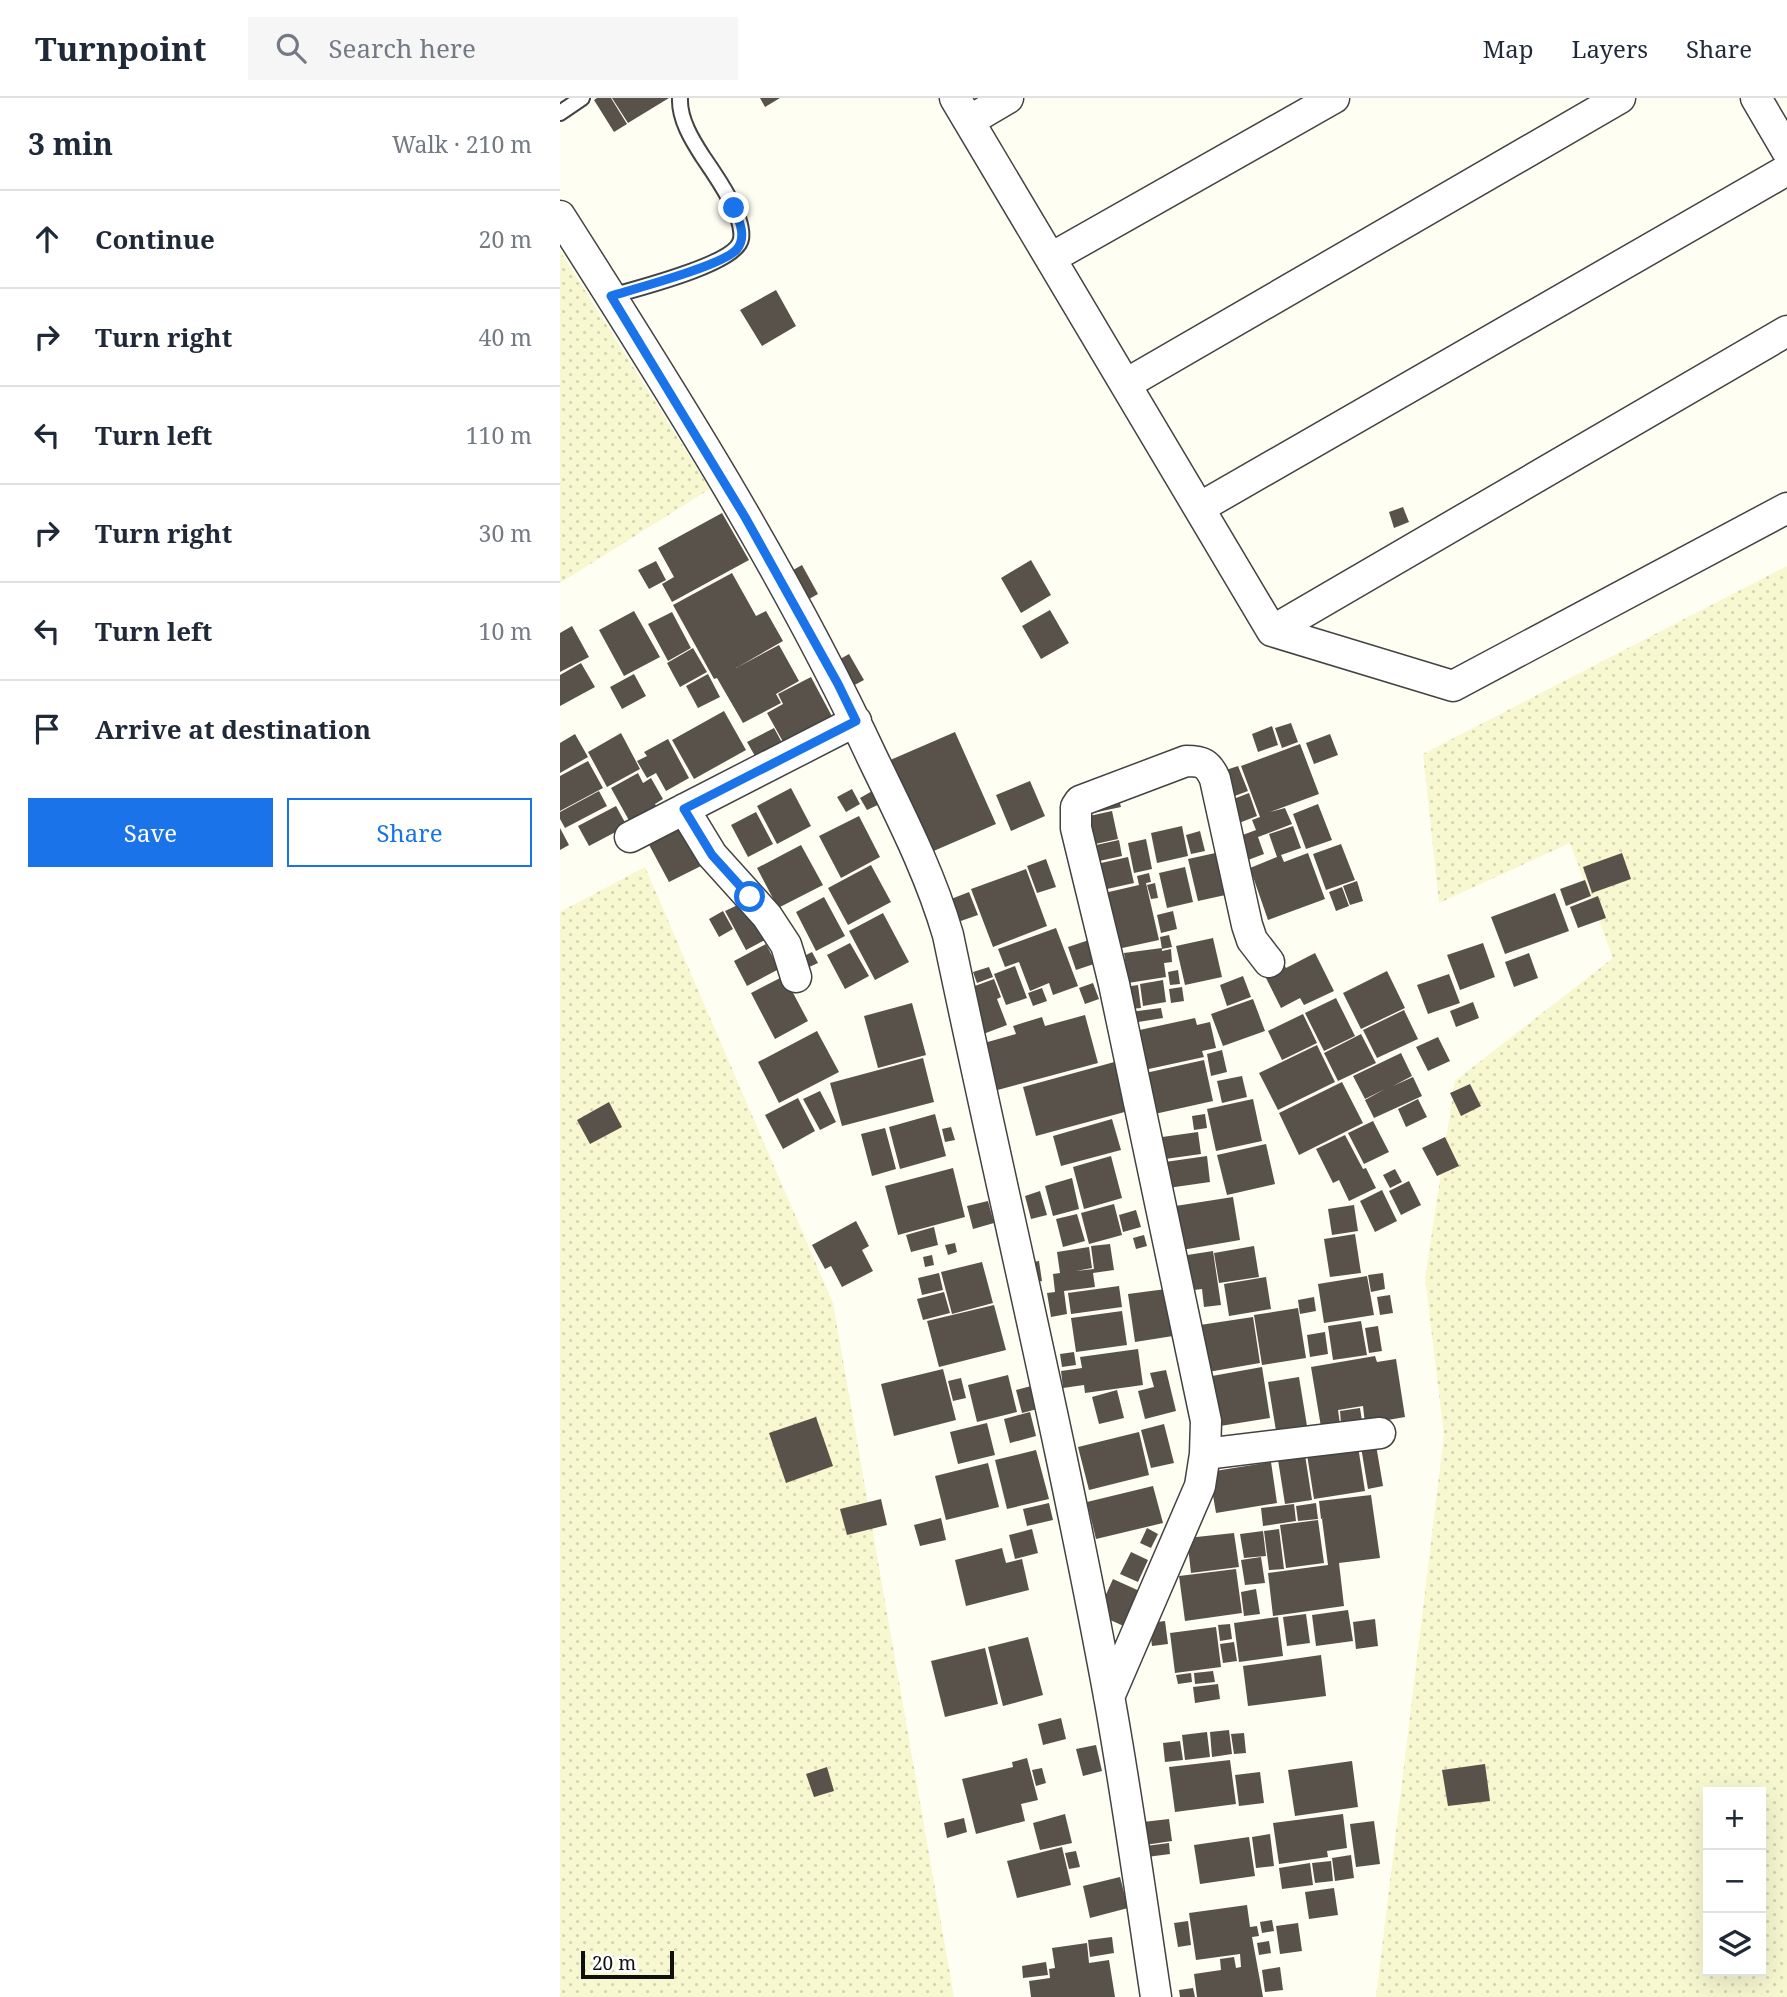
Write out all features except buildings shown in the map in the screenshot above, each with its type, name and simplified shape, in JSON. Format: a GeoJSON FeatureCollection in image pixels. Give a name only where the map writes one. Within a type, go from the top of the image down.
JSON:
{"type":"FeatureCollection","features":[{"type":"Feature","properties":{"kind":"street"},"geometry":{"type":"LineString","coordinates":[[1008,98],[962,110],[1272,631],[1453,686],[1787,508]]}},
{"type":"Feature","properties":{"kind":"street"},"geometry":{"type":"LineString","coordinates":[[1051,258],[1334,98]]}},
{"type":"Feature","properties":{"kind":"street"},"geometry":{"type":"LineString","coordinates":[[1126,384],[1620,98]]}},
{"type":"Feature","properties":{"kind":"street"},"geometry":{"type":"LineString","coordinates":[[1756,98],[1787,151]]}},
{"type":"Feature","properties":{"kind":"street"},"geometry":{"type":"LineString","coordinates":[[1199,508],[1787,170]]}},
{"type":"Feature","properties":{"kind":"street"},"geometry":{"type":"LineString","coordinates":[[560,216],[745,517],[838,684],[927,874],[948,935],[996,1167],[1054,1422],[1109,1697],[1156,1997]]}},
{"type":"Feature","properties":{"kind":"street"},"geometry":{"type":"LineString","coordinates":[[1272,631],[1787,331]]}},
{"type":"Feature","properties":{"kind":"street"},"geometry":{"type":"LineString","coordinates":[[630,836],[856,721]]}},
{"type":"Feature","properties":{"kind":"street"},"geometry":{"type":"LineString","coordinates":[[1109,1697],[1200,1486],[1206,1421],[1114,984],[1076,828],[1076,807],[1080,801],[1186,761],[1202,761],[1210,767],[1215,779],[1247,925],[1252,940],[1269,962]]}},
{"type":"Feature","properties":{"kind":"street"},"geometry":{"type":"LineString","coordinates":[[684,809],[712,855],[767,916],[786,945],[796,977]]}},
{"type":"Feature","properties":{"kind":"street"},"geometry":{"type":"LineString","coordinates":[[1205,1454],[1380,1433]]}},
{"type":"Feature","properties":{"kind":"lane"},"geometry":{"type":"LineString","coordinates":[[560,113],[582,98]]}},
{"type":"Feature","properties":{"kind":"lane"},"geometry":{"type":"LineString","coordinates":[[611,296],[667,280],[738,249],[741,226],[734,208],[684,123],[680,98]]}},
{"type":"Feature","properties":{"kind":"green space"},"geometry":{"type":"Polygon","coordinates":[[[560,251],[710,489],[560,583],[560,251]]]}},
{"type":"Feature","properties":{"kind":"green space"},"geometry":{"type":"Polygon","coordinates":[[[1787,566],[1787,1997],[1376,1997],[1444,1435],[1425,1278],[1455,1081],[1613,958],[1570,843],[1439,903],[1423,754],[1787,566]]]}},
{"type":"Feature","properties":{"kind":"green space"},"geometry":{"type":"Polygon","coordinates":[[[645,867],[833,1303],[954,1997],[560,1997],[560,912],[645,867]]]}},
{"type":"Feature","properties":{"kind":"route"},"geometry":{"type":"LineString","coordinates":[[734,208],[741,226],[738,249],[667,280],[611,296],[745,517],[856,721],[684,809],[712,855],[750,897]]}}]}
